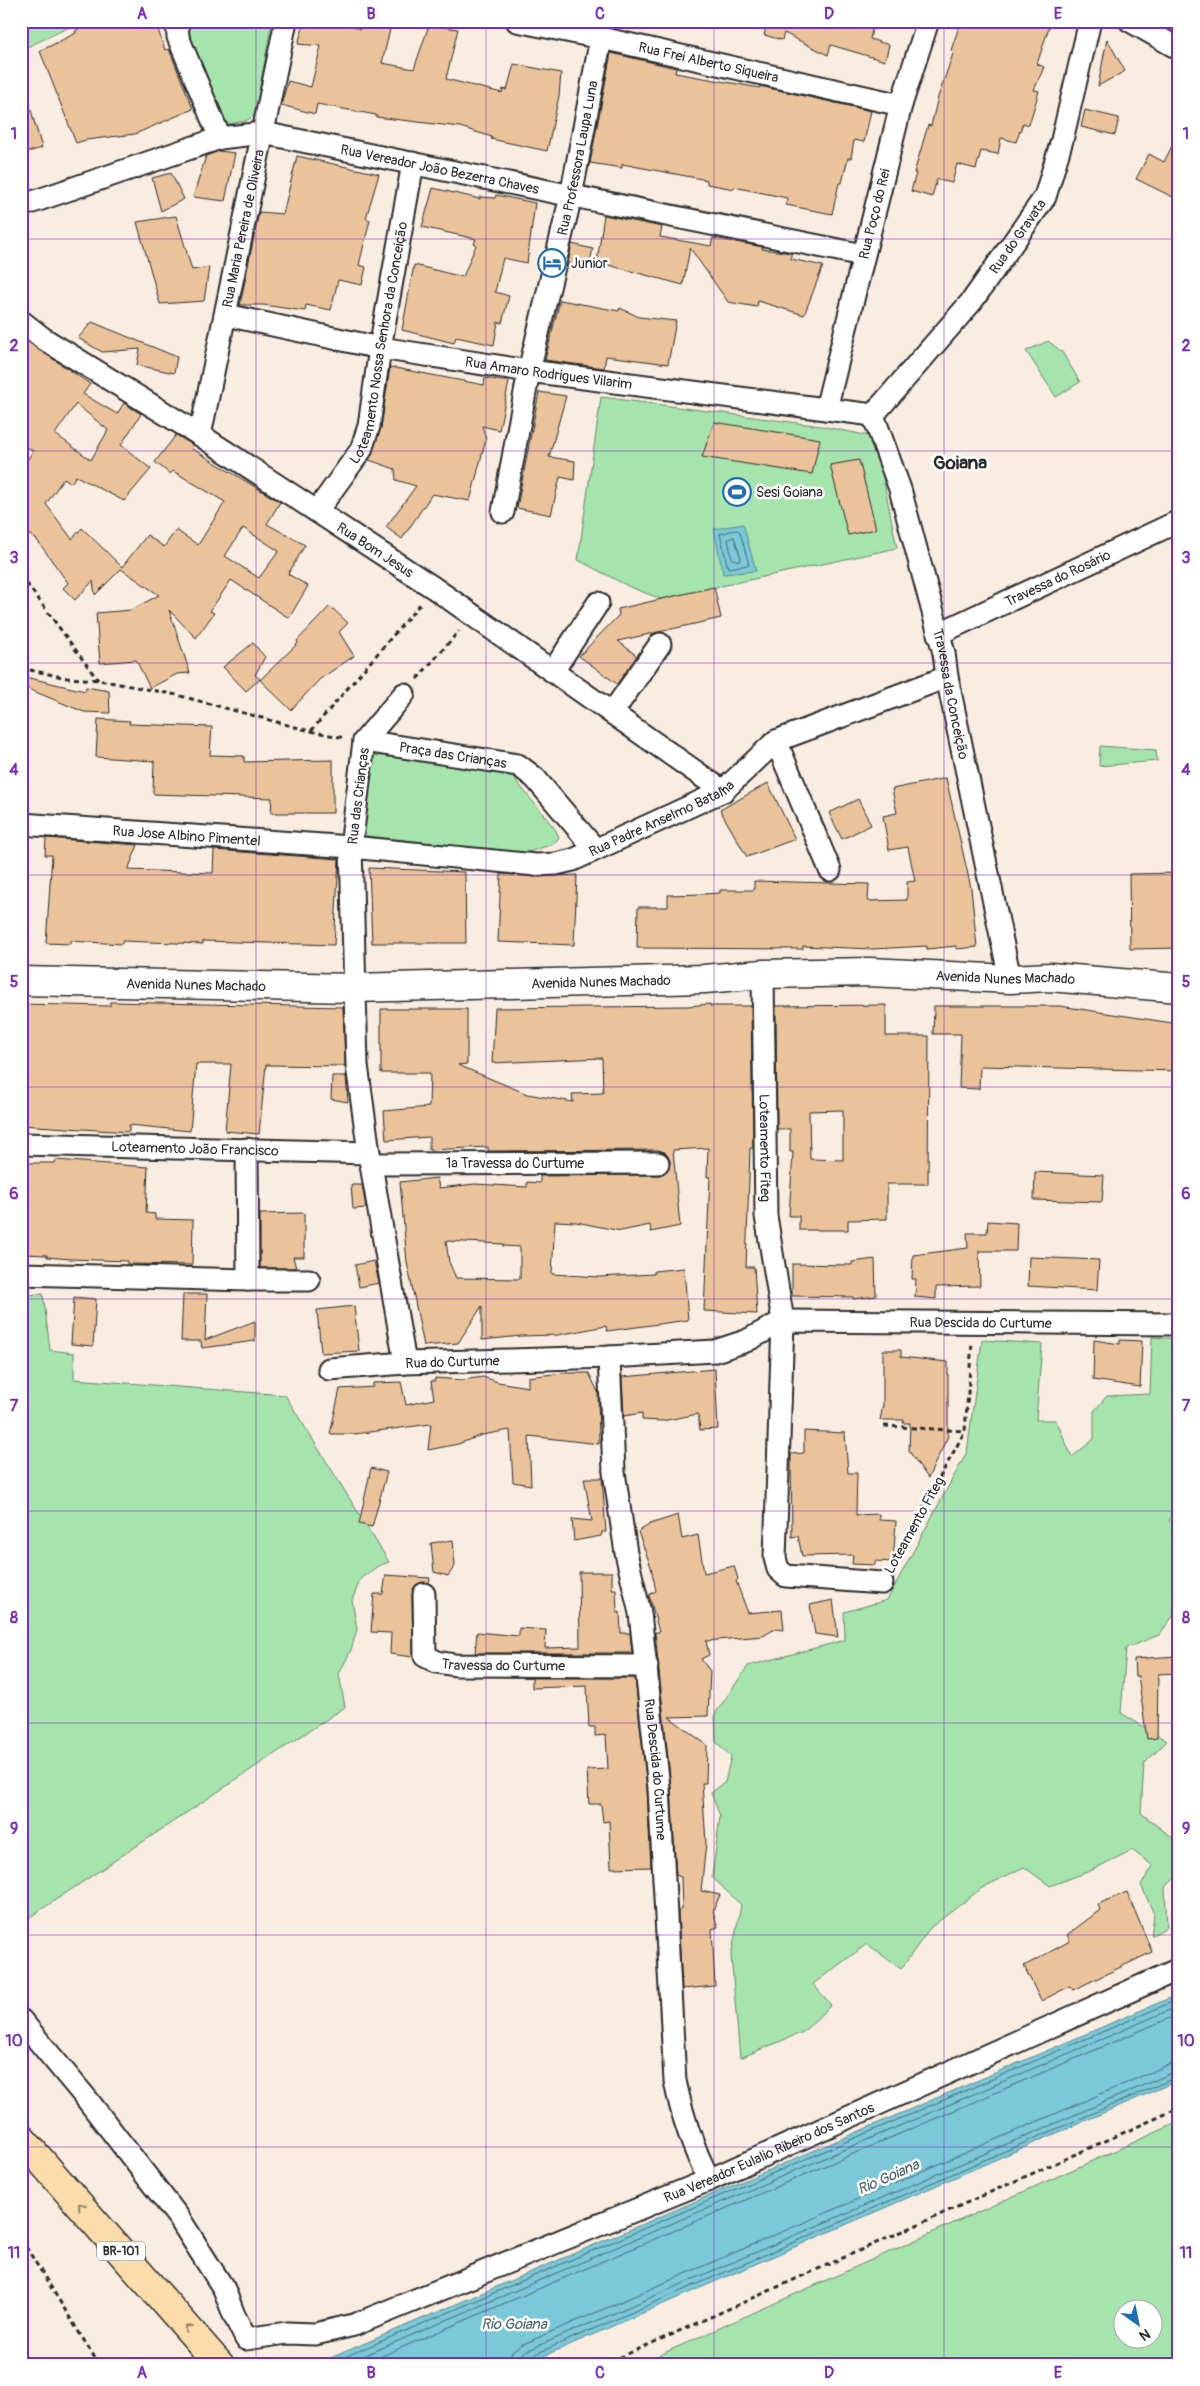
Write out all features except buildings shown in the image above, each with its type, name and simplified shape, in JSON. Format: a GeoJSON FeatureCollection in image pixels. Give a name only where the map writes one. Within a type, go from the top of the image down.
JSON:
{"type":"FeatureCollection","features":[{"type":"Feature","properties":{"kind":"highway","name":"BR-101"},"geometry":{"type":"LineString","coordinates":[[21,2138],[220,2365]]}},
{"type":"Feature","properties":{"kind":"street"},"geometry":{"type":"LineString","coordinates":[[177,21],[178,37],[220,138]]}},
{"type":"Feature","properties":{"kind":"street","name":"Rua Maria Pereira de Oliveira"},"geometry":{"type":"LineString","coordinates":[[200,435],[286,21]]}},
{"type":"Feature","properties":{"kind":"street","name":"Rua Frei Alberto Siqueira"},"geometry":{"type":"LineString","coordinates":[[517,21],[900,105]]}},
{"type":"Feature","properties":{"kind":"street","name":"Rua Poço do Rei"},"geometry":{"type":"LineString","coordinates":[[826,409],[900,105],[928,21]]}},
{"type":"Feature","properties":{"kind":"street","name":"Rua do Gravata"},"geometry":{"type":"LineString","coordinates":[[873,415],[972,301],[1045,197],[1062,140],[1090,21]]}},
{"type":"Feature","properties":{"kind":"street"},"geometry":{"type":"LineString","coordinates":[[1130,21],[1179,49]]}},
{"type":"Feature","properties":{"kind":"street","name":"Rua Professora Laupa Luna"},"geometry":{"type":"LineString","coordinates":[[504,512],[529,371],[571,196],[600,38]]}},
{"type":"Feature","properties":{"kind":"street","name":"Rua Vereador João Bezerra Chaves"},"geometry":{"type":"LineString","coordinates":[[21,206],[220,138],[263,133],[864,256]]}},
{"type":"Feature","properties":{"kind":"street","name":"Loteamento Nossa Senhora da Conceição"},"geometry":{"type":"LineString","coordinates":[[317,511],[361,450],[369,426],[380,348],[414,163]]}},
{"type":"Feature","properties":{"kind":"street","name":"Rua Amaro Rodrigues Vilarim"},"geometry":{"type":"LineString","coordinates":[[226,316],[380,348],[529,371],[873,415]]}},
{"type":"Feature","properties":{"kind":"street","name":"Rua Bom Jesus"},"geometry":{"type":"LineString","coordinates":[[21,321],[44,338],[200,435],[434,588],[723,791]]}},
{"type":"Feature","properties":{"kind":"street","name":"Travessa da Conceição"},"geometry":{"type":"LineString","coordinates":[[873,415],[900,489],[944,653],[947,677],[1010,979]]}},
{"type":"Feature","properties":{"kind":"street","name":"Travessa do Rosário"},"geometry":{"type":"LineString","coordinates":[[938,634],[1179,521]]}},
{"type":"Feature","properties":{"kind":"street"},"geometry":{"type":"LineString","coordinates":[[553,671],[598,603]]}},
{"type":"Feature","properties":{"kind":"street"},"geometry":{"type":"LineString","coordinates":[[612,713],[660,644]]}},
{"type":"Feature","properties":{"kind":"street","name":"Rua Padre Anselmo Batalha"},"geometry":{"type":"LineString","coordinates":[[351,847],[536,865],[556,864],[573,860],[723,791],[776,742],[947,677]]}},
{"type":"Feature","properties":{"kind":"street","name":"Rua das Crianças"},"geometry":{"type":"LineString","coordinates":[[354,988],[351,847],[364,742],[404,694]]}},
{"type":"Feature","properties":{"kind":"street","name":"Praça das Crianças"},"geometry":{"type":"LineString","coordinates":[[364,742],[518,765],[535,778],[595,849]]}},
{"type":"Feature","properties":{"kind":"street"},"geometry":{"type":"LineString","coordinates":[[776,742],[830,870]]}},
{"type":"Feature","properties":{"kind":"street","name":"Rua Jose Albino Pimentel"},"geometry":{"type":"LineString","coordinates":[[21,824],[351,847]]}},
{"type":"Feature","properties":{"kind":"street","name":"Avenida Nunes Machado"},"geometry":{"type":"LineString","coordinates":[[21,981],[354,988],[704,979],[763,974],[870,972],[1010,979],[1050,977],[1179,988]]}},
{"type":"Feature","properties":{"kind":"street","name":"Loteamento Fiteg"},"geometry":{"type":"LineString","coordinates":[[763,974],[766,1216],[783,1321],[775,1558],[778,1569],[786,1576],[882,1583]]}},
{"type":"Feature","properties":{"kind":"street","name":"Rua do Curtume"},"geometry":{"type":"LineString","coordinates":[[354,988],[357,1066],[370,1158],[406,1364],[609,1357],[715,1350],[746,1341],[783,1321]]}},
{"type":"Feature","properties":{"kind":"street","name":"Loteamento João Francisco"},"geometry":{"type":"LineString","coordinates":[[21,1144],[247,1150],[370,1158]]}},
{"type":"Feature","properties":{"kind":"street"},"geometry":{"type":"LineString","coordinates":[[247,1150],[248,1280]]}},
{"type":"Feature","properties":{"kind":"street","name":"1ª Travessa do Curtume"},"geometry":{"type":"LineString","coordinates":[[370,1158],[658,1163]]}},
{"type":"Feature","properties":{"kind":"street"},"geometry":{"type":"LineString","coordinates":[[21,1274],[309,1280]]}},
{"type":"Feature","properties":{"kind":"street","name":"Rua Descida do Curtume"},"geometry":{"type":"LineString","coordinates":[[783,1321],[1179,1324]]}},
{"type":"Feature","properties":{"kind":"street","name":"Rua Descida do Curtume"},"geometry":{"type":"LineString","coordinates":[[609,1357],[614,1472],[626,1553],[640,1613],[659,1788],[675,2081],[682,2114],[693,2149],[709,2180]]}},
{"type":"Feature","properties":{"kind":"street"},"geometry":{"type":"LineString","coordinates":[[329,1369],[406,1364]]}},
{"type":"Feature","properties":{"kind":"street","name":"Travessa do Curtume"},"geometry":{"type":"LineString","coordinates":[[424,1594],[425,1656],[437,1662],[455,1665],[647,1666]]}},
{"type":"Feature","properties":{"kind":"street","name":"Rua Vereador Eulalio Ribeiro dos Santos"},"geometry":{"type":"LineString","coordinates":[[21,2020],[86,2098],[179,2218],[224,2289],[246,2339],[288,2333],[315,2334],[354,2325],[709,2180],[1179,1969]]}},
{"type":"Feature","properties":{"kind":"path"},"geometry":{"type":"LineString","coordinates":[[21,576],[98,680]]}},
{"type":"Feature","properties":{"kind":"path"},"geometry":{"type":"LineString","coordinates":[[310,731],[434,588]]}},
{"type":"Feature","properties":{"kind":"path"},"geometry":{"type":"LineString","coordinates":[[404,694],[473,615]]}},
{"type":"Feature","properties":{"kind":"path"},"geometry":{"type":"LineString","coordinates":[[21,668],[67,678],[98,680],[177,695],[310,731],[364,742]]}},
{"type":"Feature","properties":{"kind":"path","name":"Loteamento Fiteg"},"geometry":{"type":"LineString","coordinates":[[882,1583],[965,1432],[973,1322]]}},
{"type":"Feature","properties":{"kind":"path"},"geometry":{"type":"LineString","coordinates":[[884,1426],[965,1432]]}},
{"type":"Feature","properties":{"kind":"path"},"geometry":{"type":"LineString","coordinates":[[604,2365],[1179,2108]]}},
{"type":"Feature","properties":{"kind":"path"},"geometry":{"type":"LineString","coordinates":[[21,2240],[95,2358],[123,2365]]}},
{"type":"Feature","properties":{"kind":"green space"},"geometry":{"type":"Polygon","coordinates":[[[21,21],[82,21],[21,50],[21,21]]]}},
{"type":"Feature","properties":{"kind":"green space"},"geometry":{"type":"Polygon","coordinates":[[[189,21],[272,21],[255,115],[246,121],[222,125],[184,25],[189,21]]]}},
{"type":"Feature","properties":{"kind":"green space"},"geometry":{"type":"Polygon","coordinates":[[[1048,341],[1062,352],[1080,382],[1056,397],[1026,351],[1048,341]]]}},
{"type":"Feature","properties":{"kind":"green space","name":"Sesi Goiana"},"geometry":{"type":"Polygon","coordinates":[[[601,397],[821,426],[875,437],[897,548],[661,599],[630,587],[578,560],[601,397]]]}},
{"type":"Feature","properties":{"kind":"green space"},"geometry":{"type":"Polygon","coordinates":[[[1100,746],[1156,750],[1157,761],[1099,766],[1100,746]]]}},
{"type":"Feature","properties":{"kind":"green space"},"geometry":{"type":"Polygon","coordinates":[[[377,751],[509,772],[555,829],[559,837],[554,844],[525,853],[367,836],[362,829],[371,755],[377,751]]]}},
{"type":"Feature","properties":{"kind":"green space"},"geometry":{"type":"Polygon","coordinates":[[[43,1294],[50,1350],[74,1353],[74,1379],[285,1395],[389,1562],[378,1566],[361,1578],[352,1600],[357,1629],[351,1650],[339,1674],[345,1707],[21,1923],[21,1295],[43,1294]]]}},
{"type":"Feature","properties":{"kind":"green space"},"geometry":{"type":"Polygon","coordinates":[[[1152,1337],[1179,1339],[1179,1506],[1169,1520],[1179,1531],[1179,1608],[1159,1635],[1126,1648],[1121,1713],[1167,1741],[1144,1764],[1141,1813],[1179,1843],[1179,1874],[1165,1888],[1167,1927],[1151,1936],[1154,1914],[1141,1885],[1153,1866],[1132,1850],[1090,1871],[1050,1886],[1024,1867],[982,1888],[930,1928],[901,1969],[867,1944],[813,1984],[831,2005],[803,2032],[740,2058],[731,1956],[741,1905],[712,1877],[720,1816],[711,1793],[725,1782],[731,1756],[716,1742],[715,1714],[748,1666],[845,1640],[844,1612],[887,1600],[967,1452],[982,1340],[1042,1344],[1036,1420],[1056,1420],[1072,1457],[1094,1439],[1094,1411],[1107,1396],[1150,1394],[1152,1337]]]}},
{"type":"Feature","properties":{"kind":"green space"},"geometry":{"type":"Polygon","coordinates":[[[1179,2122],[1179,2365],[637,2365],[1179,2122]]]}},
{"type":"Feature","properties":{"kind":"water"},"geometry":{"type":"Polygon","coordinates":[[[743,524],[756,571],[723,574],[714,529],[743,524]]]}},
{"type":"Feature","properties":{"kind":"water","name":"Rio Goiana"},"geometry":{"type":"Polygon","coordinates":[[[1179,1994],[1179,2080],[523,2365],[314,2365],[1179,1994]]]}},
{"type":"Feature","properties":{"kind":"place","name":"Junior"},"geometry":{"type":"Point","coordinates":[552,263]}},
{"type":"Feature","properties":{"kind":"place","name":"Sesi Goiana"},"geometry":{"type":"Point","coordinates":[737,492]}},
{"type":"Feature","properties":{"kind":"district","name":"Goiana"},"geometry":{"type":"Point","coordinates":[960,462]}}]}
